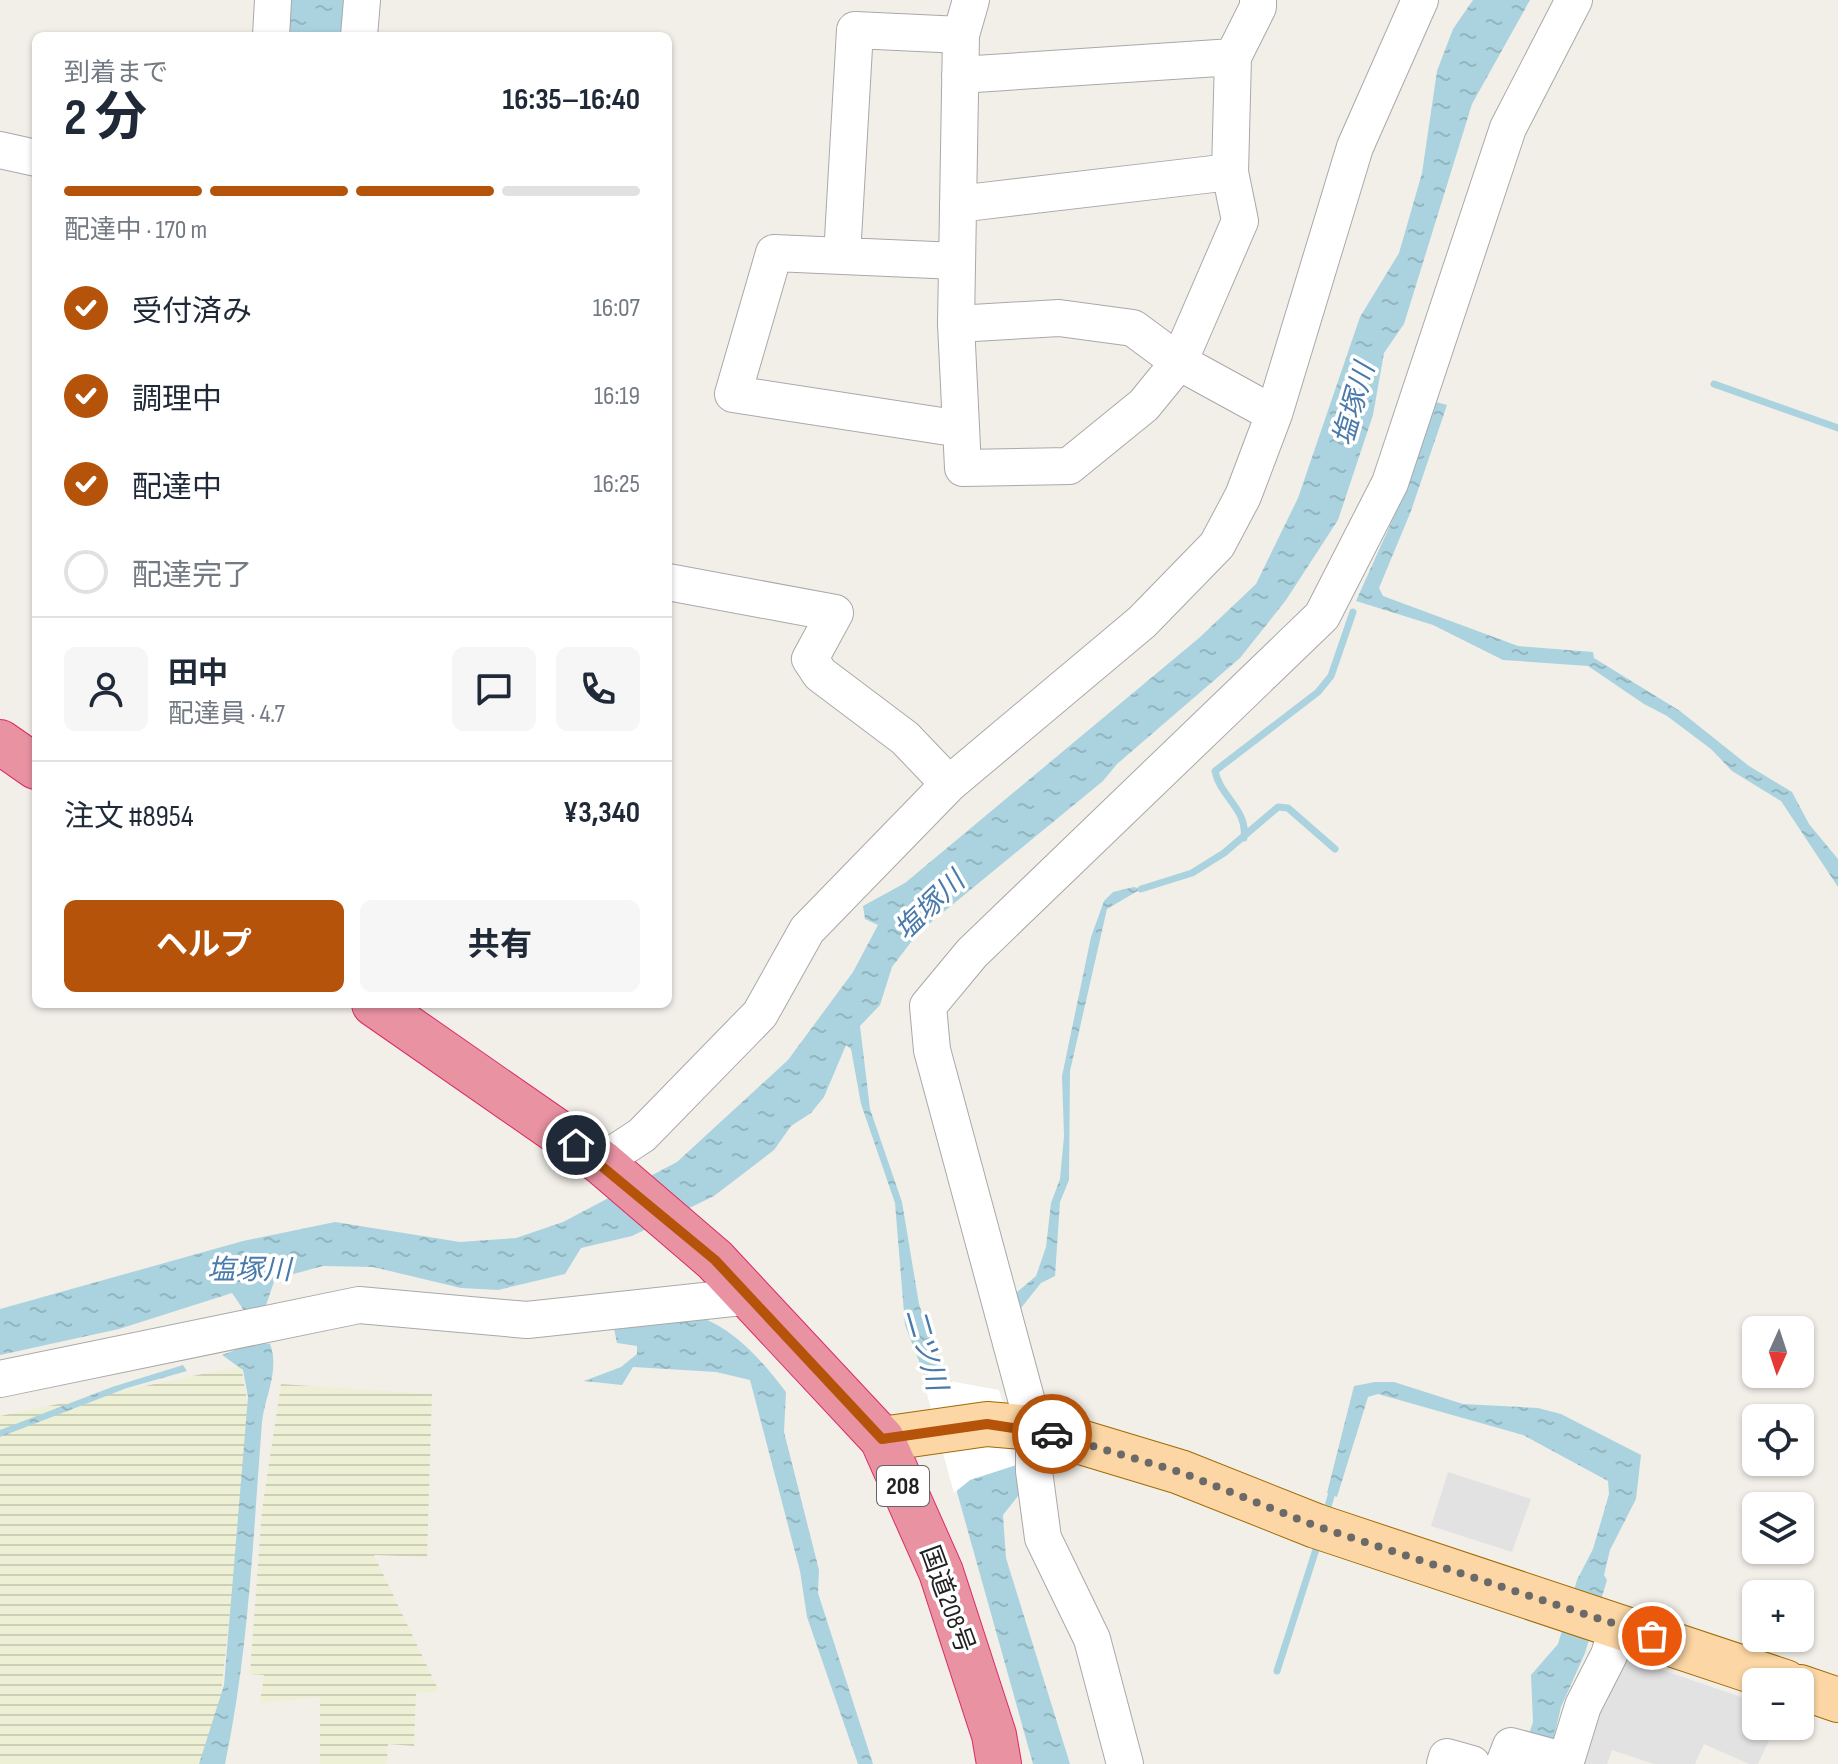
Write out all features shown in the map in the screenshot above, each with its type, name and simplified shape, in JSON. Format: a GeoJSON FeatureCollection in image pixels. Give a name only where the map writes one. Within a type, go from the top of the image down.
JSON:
{"type":"FeatureCollection","features":[{"type":"Feature","properties":{"kind":"highway"},"geometry":{"type":"LineString","coordinates":[[0,742],[32,764]]}},
{"type":"Feature","properties":{"kind":"highway","name":"国道208号"},"geometry":{"type":"LineString","coordinates":[[380,1008],[601,1162],[715,1260],[882,1439],[941,1572],[994,1735],[999,1764]]}},
{"type":"Feature","properties":{"kind":"main road"},"geometry":{"type":"LineString","coordinates":[[882,1439],[987,1424],[1023,1427],[1180,1472],[1326,1530],[1744,1668]]}},
{"type":"Feature","properties":{"kind":"main road"},"geometry":{"type":"LineString","coordinates":[[1814,1692],[1838,1700]]}},
{"type":"Feature","properties":{"kind":"street"},"geometry":{"type":"LineString","coordinates":[[271,32],[273,0]]}},
{"type":"Feature","properties":{"kind":"street"},"geometry":{"type":"LineString","coordinates":[[359,32],[362,0]]}},
{"type":"Feature","properties":{"kind":"street"},"geometry":{"type":"LineString","coordinates":[[971,0],[961,35],[960,75],[956,324],[963,468],[1069,466],[1144,405],[1179,362],[1240,221],[1230,172],[1233,57],[1258,7],[1258,0]]}},
{"type":"Feature","properties":{"kind":"street"},"geometry":{"type":"LineString","coordinates":[[601,1162],[642,1135],[760,1014],[807,930],[949,784],[1142,622],[1217,545],[1243,496],[1274,414],[1355,147],[1420,0]]}},
{"type":"Feature","properties":{"kind":"street"},"geometry":{"type":"LineString","coordinates":[[1125,1764],[1092,1639],[1043,1538],[1034,1471],[932,1050],[928,1006],[972,953],[1322,616],[1390,483],[1508,128],[1574,0]]}},
{"type":"Feature","properties":{"kind":"street"},"geometry":{"type":"LineString","coordinates":[[842,256],[855,30],[961,35]]}},
{"type":"Feature","properties":{"kind":"street"},"geometry":{"type":"LineString","coordinates":[[960,75],[1233,57]]}},
{"type":"Feature","properties":{"kind":"street"},"geometry":{"type":"LineString","coordinates":[[0,150],[32,157]]}},
{"type":"Feature","properties":{"kind":"street"},"geometry":{"type":"LineString","coordinates":[[958,204],[1230,172]]}},
{"type":"Feature","properties":{"kind":"street"},"geometry":{"type":"LineString","coordinates":[[957,261],[774,253],[733,394],[961,429]]}},
{"type":"Feature","properties":{"kind":"street"},"geometry":{"type":"LineString","coordinates":[[956,324],[1059,318],[1133,328],[1179,362],[1274,414]]}},
{"type":"Feature","properties":{"kind":"street"},"geometry":{"type":"LineString","coordinates":[[672,583],[835,613],[810,659],[820,674],[905,738],[949,784]]}},
{"type":"Feature","properties":{"kind":"street"},"geometry":{"type":"LineString","coordinates":[[0,1379],[359,1305],[527,1320],[751,1296]]}},
{"type":"Feature","properties":{"kind":"street"},"geometry":{"type":"LineString","coordinates":[[1525,1757],[1566,1761],[1583,1706],[1609,1655],[1594,1617]]}},
{"type":"Feature","properties":{"kind":"street"},"geometry":{"type":"LineString","coordinates":[[1445,1764],[1447,1757],[1472,1764]]}},
{"type":"Feature","properties":{"kind":"green space"},"geometry":{"type":"Polygon","coordinates":[[[241,1366],[251,1424],[218,1721],[205,1764],[0,1764],[0,1416],[241,1366]]]}},
{"type":"Feature","properties":{"kind":"green space"},"geometry":{"type":"Polygon","coordinates":[[[281,1384],[432,1394],[427,1557],[374,1555],[439,1691],[416,1693],[414,1746],[388,1744],[387,1764],[320,1764],[320,1697],[260,1703],[264,1675],[250,1674],[262,1510],[281,1384]]]}},
{"type":"Feature","properties":{"kind":"shaded area"},"geometry":{"type":"Polygon","coordinates":[[[1448,1472],[1531,1499],[1512,1552],[1431,1526],[1448,1472]]]}},
{"type":"Feature","properties":{"kind":"shaded area"},"geometry":{"type":"Polygon","coordinates":[[[1621,1656],[1742,1697],[1742,1740],[1769,1740],[1758,1764],[1749,1764],[1704,1744],[1695,1764],[1654,1764],[1612,1750],[1607,1764],[1577,1764],[1621,1656]]]}},
{"type":"Feature","properties":{"kind":"water"},"geometry":{"type":"Polygon","coordinates":[[[286,0],[350,0],[348,32],[284,32],[286,0]]]}},
{"type":"Feature","properties":{"kind":"water","name":"塩塚川"},"geometry":{"type":"Polygon","coordinates":[[[1473,0],[1530,0],[1472,104],[1404,324],[1384,353],[1373,415],[1338,520],[1286,600],[1240,658],[1117,764],[1103,781],[918,933],[892,967],[880,1005],[860,1026],[870,1109],[902,1202],[919,1304],[929,1334],[945,1374],[1010,1448],[1025,1487],[1003,1515],[1006,1558],[1070,1764],[1033,1764],[924,1374],[905,1325],[895,1203],[861,1104],[851,1049],[846,1045],[824,1097],[811,1113],[791,1126],[774,1150],[714,1196],[632,1236],[581,1248],[565,1274],[498,1290],[461,1288],[373,1267],[323,1266],[275,1279],[265,1308],[245,1312],[232,1293],[119,1329],[0,1355],[0,1309],[243,1241],[335,1222],[460,1242],[516,1238],[563,1222],[677,1162],[788,1060],[853,972],[878,925],[865,919],[863,906],[905,883],[1199,638],[1256,584],[1298,498],[1360,317],[1399,253],[1422,173],[1437,71],[1453,29],[1473,0]]]}},
{"type":"Feature","properties":{"kind":"water"},"geometry":{"type":"Polygon","coordinates":[[[1436,402],[1447,405],[1411,511],[1379,588],[1383,596],[1518,646],[1593,652],[1594,658],[1680,711],[1749,766],[1792,792],[1809,824],[1838,859],[1838,887],[1781,801],[1732,771],[1711,749],[1667,716],[1588,666],[1503,660],[1433,625],[1356,601],[1410,481],[1436,402]]]}},
{"type":"Feature","properties":{"kind":"water"},"geometry":{"type":"Polygon","coordinates":[[[1134,887],[1141,889],[1107,909],[1070,1071],[1069,1180],[1060,1202],[1055,1276],[1041,1283],[1017,1313],[1010,1298],[1036,1276],[1046,1247],[1051,1203],[1060,1179],[1064,1136],[1062,1076],[1091,937],[1104,901],[1113,892],[1134,887]]]}},
{"type":"Feature","properties":{"kind":"water"},"geometry":{"type":"Polygon","coordinates":[[[700,1317],[737,1339],[758,1358],[786,1392],[784,1432],[819,1570],[818,1593],[873,1764],[858,1764],[807,1617],[800,1571],[750,1380],[716,1372],[633,1367],[622,1385],[584,1381],[621,1367],[637,1354],[637,1346],[617,1343],[613,1324],[700,1317]]]}},
{"type":"Feature","properties":{"kind":"water"},"geometry":{"type":"Polygon","coordinates":[[[257,1342],[270,1344],[273,1364],[262,1422],[240,1679],[225,1764],[199,1764],[224,1685],[248,1397],[243,1370],[222,1355],[257,1342]]]}},
{"type":"Feature","properties":{"kind":"water"},"geometry":{"type":"Polygon","coordinates":[[[183,1365],[187,1371],[127,1388],[0,1437],[0,1430],[112,1387],[183,1365]]]}},
{"type":"Feature","properties":{"kind":"water"},"geometry":{"type":"Polygon","coordinates":[[[1394,1382],[1463,1404],[1538,1408],[1561,1414],[1641,1455],[1636,1499],[1610,1550],[1604,1575],[1607,1580],[1585,1653],[1561,1707],[1552,1745],[1519,1764],[1533,1722],[1531,1675],[1558,1644],[1577,1580],[1593,1549],[1609,1494],[1608,1481],[1523,1435],[1378,1394],[1368,1397],[1337,1497],[1327,1493],[1354,1386],[1394,1382]]]}},
{"type":"Feature","properties":{"kind":"pier"},"geometry":{"type":"Polygon","coordinates":[[[922,1376],[999,1390],[1023,1463],[970,1480],[954,1493],[922,1376]]]}},
{"type":"Feature","properties":{"kind":"waterway"},"geometry":{"type":"LineString","coordinates":[[1714,384],[1838,428]]}},
{"type":"Feature","properties":{"kind":"waterway"},"geometry":{"type":"LineString","coordinates":[[1244,838],[1242,819],[1215,771],[1318,692],[1331,676],[1353,612]]}},
{"type":"Feature","properties":{"kind":"waterway"},"geometry":{"type":"LineString","coordinates":[[1141,889],[1192,873],[1224,853],[1278,807],[1288,808],[1335,849]]}},
{"type":"Feature","properties":{"kind":"waterway"},"geometry":{"type":"LineString","coordinates":[[1326,1513],[1334,1486]]}},
{"type":"Feature","properties":{"kind":"waterway"},"geometry":{"type":"LineString","coordinates":[[1277,1671],[1319,1540]]}},
{"type":"Feature","properties":{"kind":"way so far"},"geometry":{"type":"LineString","coordinates":[[1052,1434],[1180,1472],[1335,1533],[1360,1538],[1652,1636]]}},
{"type":"Feature","properties":{"kind":"route"},"geometry":{"type":"LineString","coordinates":[[576,1145],[601,1162],[715,1260],[882,1439],[987,1424],[1034,1428],[1052,1434]]}},
{"type":"Feature","properties":{"kind":"water label","name":"二ツ川"},"geometry":{"type":"Point","coordinates":[927,1349]}}]}
